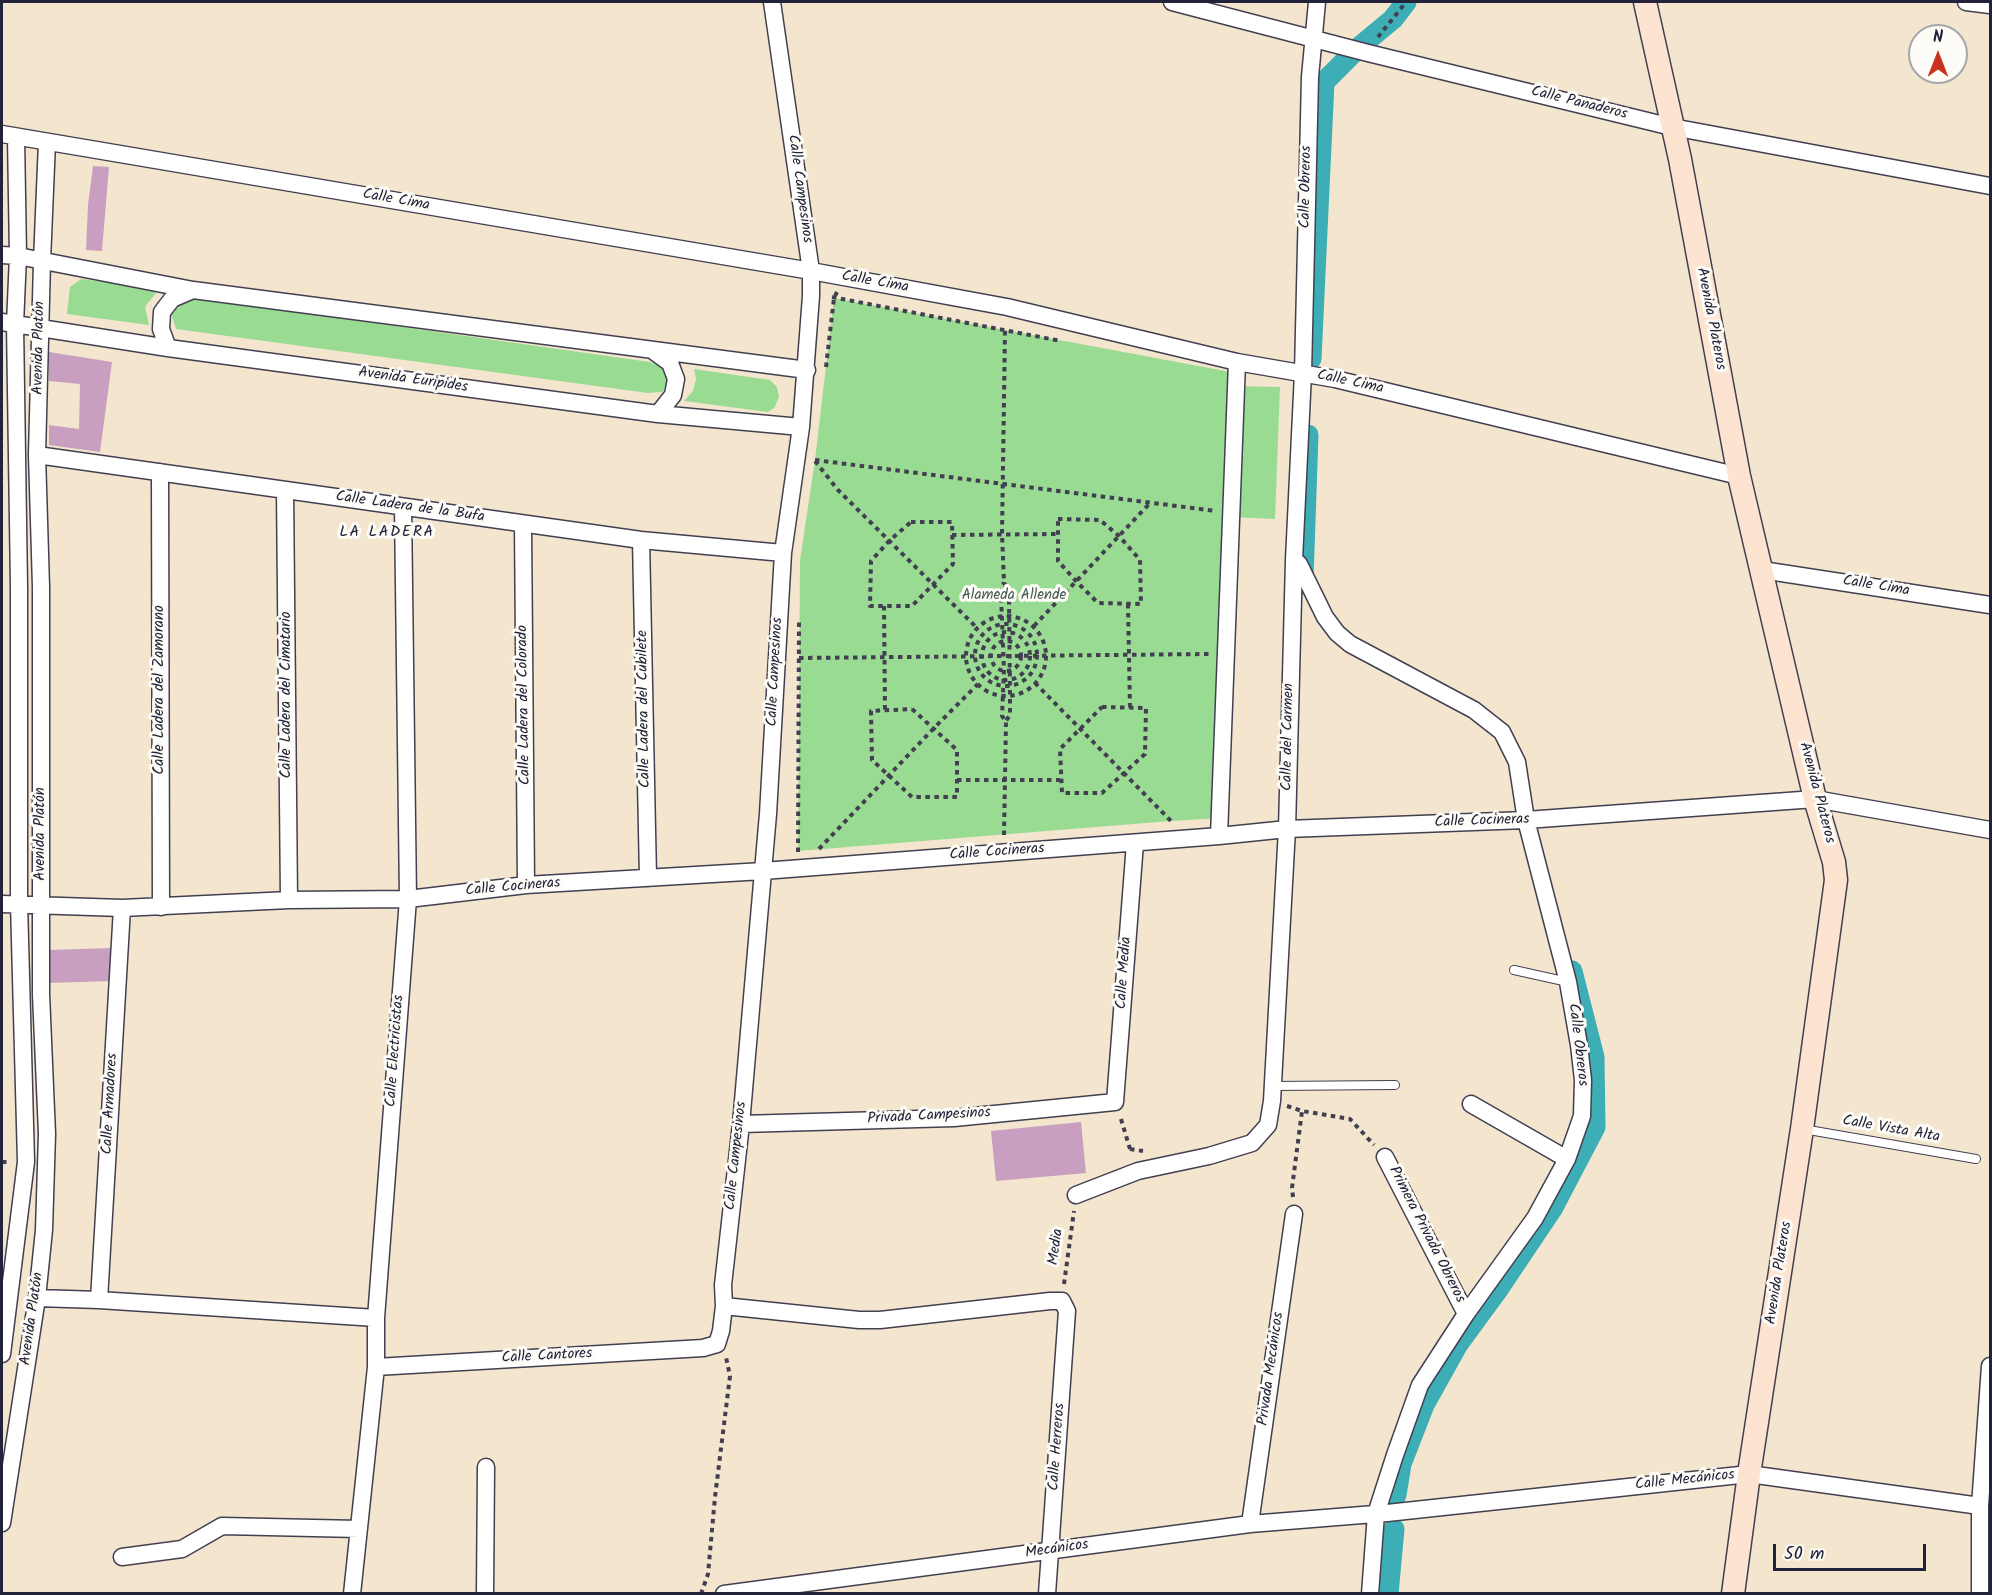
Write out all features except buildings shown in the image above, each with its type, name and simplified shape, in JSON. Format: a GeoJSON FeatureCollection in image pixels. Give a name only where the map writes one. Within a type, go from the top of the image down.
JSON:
{"type":"FeatureCollection","features":[{"type":"Feature","properties":{"kind":"street","name":"Calle Campesinos"},"geometry":{"type":"LineString","coordinates":[[717,1344],[722,1331],[723,1285],[741,1124],[768,814],[783,553],[801,427],[811,296],[811,271],[772,2]]}},
{"type":"Feature","properties":{"kind":"street","name":"Calle Panaderos"},"geometry":{"type":"LineString","coordinates":[[1172,2],[1380,56],[1672,127],[1990,186]]}},
{"type":"Feature","properties":{"kind":"street","name":"Calle Obreros"},"geometry":{"type":"LineString","coordinates":[[1302,374],[1310,77],[1317,2]]}},
{"type":"Feature","properties":{"kind":"street","name":"Avenida Plateros"},"geometry":{"type":"LineString","coordinates":[[1645,2],[1682,168],[1739,476],[1815,799],[1834,862],[1836,880],[1802,1129],[1733,1593]]}},
{"type":"Feature","properties":{"kind":"street"},"geometry":{"type":"LineString","coordinates":[[1966,2],[1990,5]]}},
{"type":"Feature","properties":{"kind":"street","name":"Calle Cima"},"geometry":{"type":"LineString","coordinates":[[9,136],[811,271],[1007,307],[1237,362],[1346,381],[1739,476]]}},
{"type":"Feature","properties":{"kind":"street","name":"Avenida Platón"},"geometry":{"type":"LineString","coordinates":[[2,1354],[26,1162],[19,903],[19,587],[8,323],[9,136]]}},
{"type":"Feature","properties":{"kind":"street","name":"Avenida Platón"},"geometry":{"type":"LineString","coordinates":[[2,1523],[37,1298],[44,1230],[47,1134],[41,994],[41,587],[37,455],[47,142]]}},
{"type":"Feature","properties":{"kind":"street"},"geometry":{"type":"LineString","coordinates":[[10,256],[193,290],[807,370]]}},
{"type":"Feature","properties":{"kind":"street"},"geometry":{"type":"LineString","coordinates":[[168,348],[161,329],[162,312],[172,299],[193,290]]}},
{"type":"Feature","properties":{"kind":"street","name":"Avenida Euripides"},"geometry":{"type":"LineString","coordinates":[[8,323],[168,348],[658,414],[801,427]]}},
{"type":"Feature","properties":{"kind":"street"},"geometry":{"type":"LineString","coordinates":[[651,349],[670,363],[676,379],[674,395],[658,414]]}},
{"type":"Feature","properties":{"kind":"street"},"geometry":{"type":"LineString","coordinates":[[1219,836],[1237,362]]}},
{"type":"Feature","properties":{"kind":"street","name":"Calle del Carmen"},"geometry":{"type":"LineString","coordinates":[[1076,1196],[1138,1171],[1209,1156],[1252,1143],[1268,1125],[1272,1093],[1287,829],[1294,560],[1302,374]]}},
{"type":"Feature","properties":{"kind":"street","name":"Calle Ladera de la Bufa"},"geometry":{"type":"LineString","coordinates":[[37,455],[641,540],[783,553]]}},
{"type":"Feature","properties":{"kind":"street","name":"Calle Ladera del Zamorano"},"geometry":{"type":"LineString","coordinates":[[160,472],[161,908]]}},
{"type":"Feature","properties":{"kind":"street","name":"Calle Ladera del Cimatario"},"geometry":{"type":"LineString","coordinates":[[285,490],[289,900]]}},
{"type":"Feature","properties":{"kind":"street","name":"Calle Electricistas"},"geometry":{"type":"LineString","coordinates":[[352,1593],[376,1367],[376,1318],[408,899],[403,507]]}},
{"type":"Feature","properties":{"kind":"street","name":"Calle Ladera del Colorado"},"geometry":{"type":"LineString","coordinates":[[523,524],[526,885]]}},
{"type":"Feature","properties":{"kind":"street","name":"Calle Ladera del Cubilete"},"geometry":{"type":"LineString","coordinates":[[641,540],[648,878]]}},
{"type":"Feature","properties":{"kind":"street","name":"Calle Obreros"},"geometry":{"type":"LineString","coordinates":[[1294,560],[1299,564],[1325,617],[1337,633],[1350,644],[1474,710],[1502,732],[1516,762],[1526,820],[1568,982],[1583,1080],[1582,1116],[1567,1159],[1535,1218],[1466,1314],[1420,1385],[1395,1455],[1370,1593]]}},
{"type":"Feature","properties":{"kind":"street","name":"Calle Cima"},"geometry":{"type":"LineString","coordinates":[[1762,570],[1990,605]]}},
{"type":"Feature","properties":{"kind":"street"},"geometry":{"type":"LineString","coordinates":[[2,588],[41,587]]}},
{"type":"Feature","properties":{"kind":"street","name":"Calle Cocineras"},"geometry":{"type":"LineString","coordinates":[[2,904],[161,908],[289,900],[408,899],[526,885],[763,871],[1135,843],[1287,829],[1526,820],[1815,799],[1990,830]]}},
{"type":"Feature","properties":{"kind":"street","name":"Calle Media"},"geometry":{"type":"LineString","coordinates":[[1116,1102],[1135,843]]}},
{"type":"Feature","properties":{"kind":"street","name":"Calle Armadores"},"geometry":{"type":"LineString","coordinates":[[99,1300],[122,908]]}},
{"type":"Feature","properties":{"kind":"street","name":"Privada Campesinos"},"geometry":{"type":"LineString","coordinates":[[741,1124],[954,1118],[1116,1102]]}},
{"type":"Feature","properties":{"kind":"street"},"geometry":{"type":"LineString","coordinates":[[1471,1104],[1567,1159]]}},
{"type":"Feature","properties":{"kind":"street","name":"Primera Privada Obreros"},"geometry":{"type":"LineString","coordinates":[[1385,1157],[1466,1314]]}},
{"type":"Feature","properties":{"kind":"street","name":"Privada Mecánicos"},"geometry":{"type":"LineString","coordinates":[[1250,1524],[1294,1214]]}},
{"type":"Feature","properties":{"kind":"street"},"geometry":{"type":"LineString","coordinates":[[37,1298],[376,1318]]}},
{"type":"Feature","properties":{"kind":"street"},"geometry":{"type":"LineString","coordinates":[[724,1306],[859,1320],[880,1320],[1062,1301]]}},
{"type":"Feature","properties":{"kind":"street","name":"Calle Herreros"},"geometry":{"type":"LineString","coordinates":[[1047,1593],[1067,1311],[1062,1301]]}},
{"type":"Feature","properties":{"kind":"street","name":"Calle Cantores"},"geometry":{"type":"LineString","coordinates":[[376,1367],[703,1348],[717,1344]]}},
{"type":"Feature","properties":{"kind":"street"},"geometry":{"type":"LineString","coordinates":[[1980,1593],[1980,1506],[1990,1366]]}},
{"type":"Feature","properties":{"kind":"street"},"geometry":{"type":"LineString","coordinates":[[485,1593],[486,1467]]}},
{"type":"Feature","properties":{"kind":"street","name":"Calle Mecánicos"},"geometry":{"type":"LineString","coordinates":[[1383,1513],[1749,1474],[1980,1506]]}},
{"type":"Feature","properties":{"kind":"street","name":"Mecánicos"},"geometry":{"type":"LineString","coordinates":[[724,1593],[1250,1524],[1383,1513]]}},
{"type":"Feature","properties":{"kind":"street"},"geometry":{"type":"LineString","coordinates":[[122,1557],[182,1549],[222,1526],[359,1529]]}},
{"type":"Feature","properties":{"kind":"lane"},"geometry":{"type":"LineString","coordinates":[[1514,970],[1568,982]]}},
{"type":"Feature","properties":{"kind":"lane"},"geometry":{"type":"LineString","coordinates":[[1272,1093],[1395,1085]]}},
{"type":"Feature","properties":{"kind":"lane","name":"Calle Vista Alta"},"geometry":{"type":"LineString","coordinates":[[1802,1129],[1976,1159]]}},
{"type":"Feature","properties":{"kind":"path"},"geometry":{"type":"LineString","coordinates":[[1380,33],[1406,2]]}},
{"type":"Feature","properties":{"kind":"path"},"geometry":{"type":"LineString","coordinates":[[826,368],[834,298],[843,277]]}},
{"type":"Feature","properties":{"kind":"path"},"geometry":{"type":"LineString","coordinates":[[811,296],[834,298],[1063,341]]}},
{"type":"Feature","properties":{"kind":"path"},"geometry":{"type":"LineString","coordinates":[[1006,721],[1002,716],[1004,670],[1001,595],[1004,582],[1002,483],[1007,307]]}},
{"type":"Feature","properties":{"kind":"path"},"geometry":{"type":"LineString","coordinates":[[813,469],[816,450]]}},
{"type":"Feature","properties":{"kind":"path"},"geometry":{"type":"LineString","coordinates":[[815,460],[1232,513]]}},
{"type":"Feature","properties":{"kind":"path"},"geometry":{"type":"LineString","coordinates":[[815,460],[838,489],[977,628]]}},
{"type":"Feature","properties":{"kind":"path"},"geometry":{"type":"LineString","coordinates":[[1034,626],[1152,502]]}},
{"type":"Feature","properties":{"kind":"path"},"geometry":{"type":"LineString","coordinates":[[1058,519],[1100,520],[1119,536],[1140,560],[1141,604],[1098,603],[1058,561],[1058,534],[1058,519]]}},
{"type":"Feature","properties":{"kind":"path"},"geometry":{"type":"LineString","coordinates":[[911,522],[952,522],[953,564],[912,606],[870,606],[871,561],[889,541],[911,522]]}},
{"type":"Feature","properties":{"kind":"path"},"geometry":{"type":"LineString","coordinates":[[952,535],[1058,534]]}},
{"type":"Feature","properties":{"kind":"path"},"geometry":{"type":"LineString","coordinates":[[1004,582],[1009,596],[1010,616],[1010,715],[1006,721],[1004,835]]}},
{"type":"Feature","properties":{"kind":"path"},"geometry":{"type":"LineString","coordinates":[[1128,604],[1130,708]]}},
{"type":"Feature","properties":{"kind":"path"},"geometry":{"type":"LineString","coordinates":[[884,606],[885,710]]}},
{"type":"Feature","properties":{"kind":"path"},"geometry":{"type":"LineString","coordinates":[[1002,616],[1022,619],[1034,626],[1043,639],[1046,654],[1044,670],[1035,683],[1024,691],[1003,696],[990,692],[978,684],[969,672],[966,656],[969,641],[977,628],[988,620],[1002,616]]}},
{"type":"Feature","properties":{"kind":"path"},"geometry":{"type":"LineString","coordinates":[[798,868],[799,620]]}},
{"type":"Feature","properties":{"kind":"path"},"geometry":{"type":"LineString","coordinates":[[1010,625],[1029,634],[1035,644],[1037,655],[1035,666],[1029,675],[1021,682],[1003,687],[983,677],[977,667],[976,645],[982,635],[991,628],[1010,625]]}},
{"type":"Feature","properties":{"kind":"path"},"geometry":{"type":"LineString","coordinates":[[1009,632],[1017,634],[1029,646],[1029,664],[1018,677],[1003,679],[988,672],[983,664],[983,648],[994,634],[1009,632]]}},
{"type":"Feature","properties":{"kind":"path"},"geometry":{"type":"LineString","coordinates":[[1002,641],[1009,641],[1018,646],[1021,655],[1018,664],[1010,670],[1004,670],[995,665],[991,656],[994,647],[1002,641]]}},
{"type":"Feature","properties":{"kind":"path"},"geometry":{"type":"LineString","coordinates":[[799,658],[1226,654]]}},
{"type":"Feature","properties":{"kind":"path"},"geometry":{"type":"LineString","coordinates":[[1035,683],[1171,821]]}},
{"type":"Feature","properties":{"kind":"path"},"geometry":{"type":"LineString","coordinates":[[819,850],[978,684]]}},
{"type":"Feature","properties":{"kind":"path"},"geometry":{"type":"LineString","coordinates":[[1102,707],[1130,708],[1146,708],[1145,754],[1102,793],[1062,793],[1060,749],[1102,707]]}},
{"type":"Feature","properties":{"kind":"path"},"geometry":{"type":"LineString","coordinates":[[912,709],[934,728],[957,750],[957,797],[912,797],[872,760],[871,711],[912,709]]}},
{"type":"Feature","properties":{"kind":"path"},"geometry":{"type":"LineString","coordinates":[[957,780],[1060,780]]}},
{"type":"Feature","properties":{"kind":"path"},"geometry":{"type":"LineString","coordinates":[[1272,1093],[1302,1111],[1350,1119],[1385,1157]]}},
{"type":"Feature","properties":{"kind":"path"},"geometry":{"type":"LineString","coordinates":[[1116,1102],[1131,1159]]}},
{"type":"Feature","properties":{"kind":"path"},"geometry":{"type":"LineString","coordinates":[[1294,1214],[1292,1188],[1302,1111]]}},
{"type":"Feature","properties":{"kind":"path","name":"Media"},"geometry":{"type":"LineString","coordinates":[[1062,1301],[1076,1196]]}},
{"type":"Feature","properties":{"kind":"path"},"geometry":{"type":"LineString","coordinates":[[701,1593],[708,1574],[730,1376],[727,1358],[717,1344]]}},
{"type":"Feature","properties":{"kind":"green space"},"geometry":{"type":"Polygon","coordinates":[[[81,279],[159,289],[145,307],[149,325],[67,314],[70,287],[81,279]]]}},
{"type":"Feature","properties":{"kind":"green space","name":"Alameda Allende"},"geometry":{"type":"Polygon","coordinates":[[[834,298],[1236,373],[1236,386],[1280,387],[1275,519],[1232,517],[1220,818],[798,851],[800,560],[815,460],[834,298]]]}},
{"type":"Feature","properties":{"kind":"green space"},"geometry":{"type":"Polygon","coordinates":[[[204,299],[650,362],[664,368],[670,382],[662,392],[648,393],[176,329],[171,313],[180,301],[204,299]]]}},
{"type":"Feature","properties":{"kind":"green space"},"geometry":{"type":"Polygon","coordinates":[[[694,369],[770,380],[777,387],[779,396],[775,407],[768,412],[684,401],[693,391],[696,379],[694,369]]]}},
{"type":"Feature","properties":{"kind":"waterway"},"geometry":{"type":"LineString","coordinates":[[1311,359],[1324,82],[1358,48],[1393,19],[1406,2]]}},
{"type":"Feature","properties":{"kind":"waterway"},"geometry":{"type":"LineString","coordinates":[[1308,435],[1303,579],[1308,585]]}},
{"type":"Feature","properties":{"kind":"waterway"},"geometry":{"type":"LineString","coordinates":[[1396,1495],[1401,1464],[1424,1405],[1458,1344],[1552,1209],[1595,1127],[1594,1057],[1572,971]]}},
{"type":"Feature","properties":{"kind":"waterway"},"geometry":{"type":"LineString","coordinates":[[1388,1594],[1394,1529]]}},
{"type":"Feature","properties":{"kind":"district","name":"LA LADERA"},"geometry":{"type":"Point","coordinates":[387,533]}}]}
